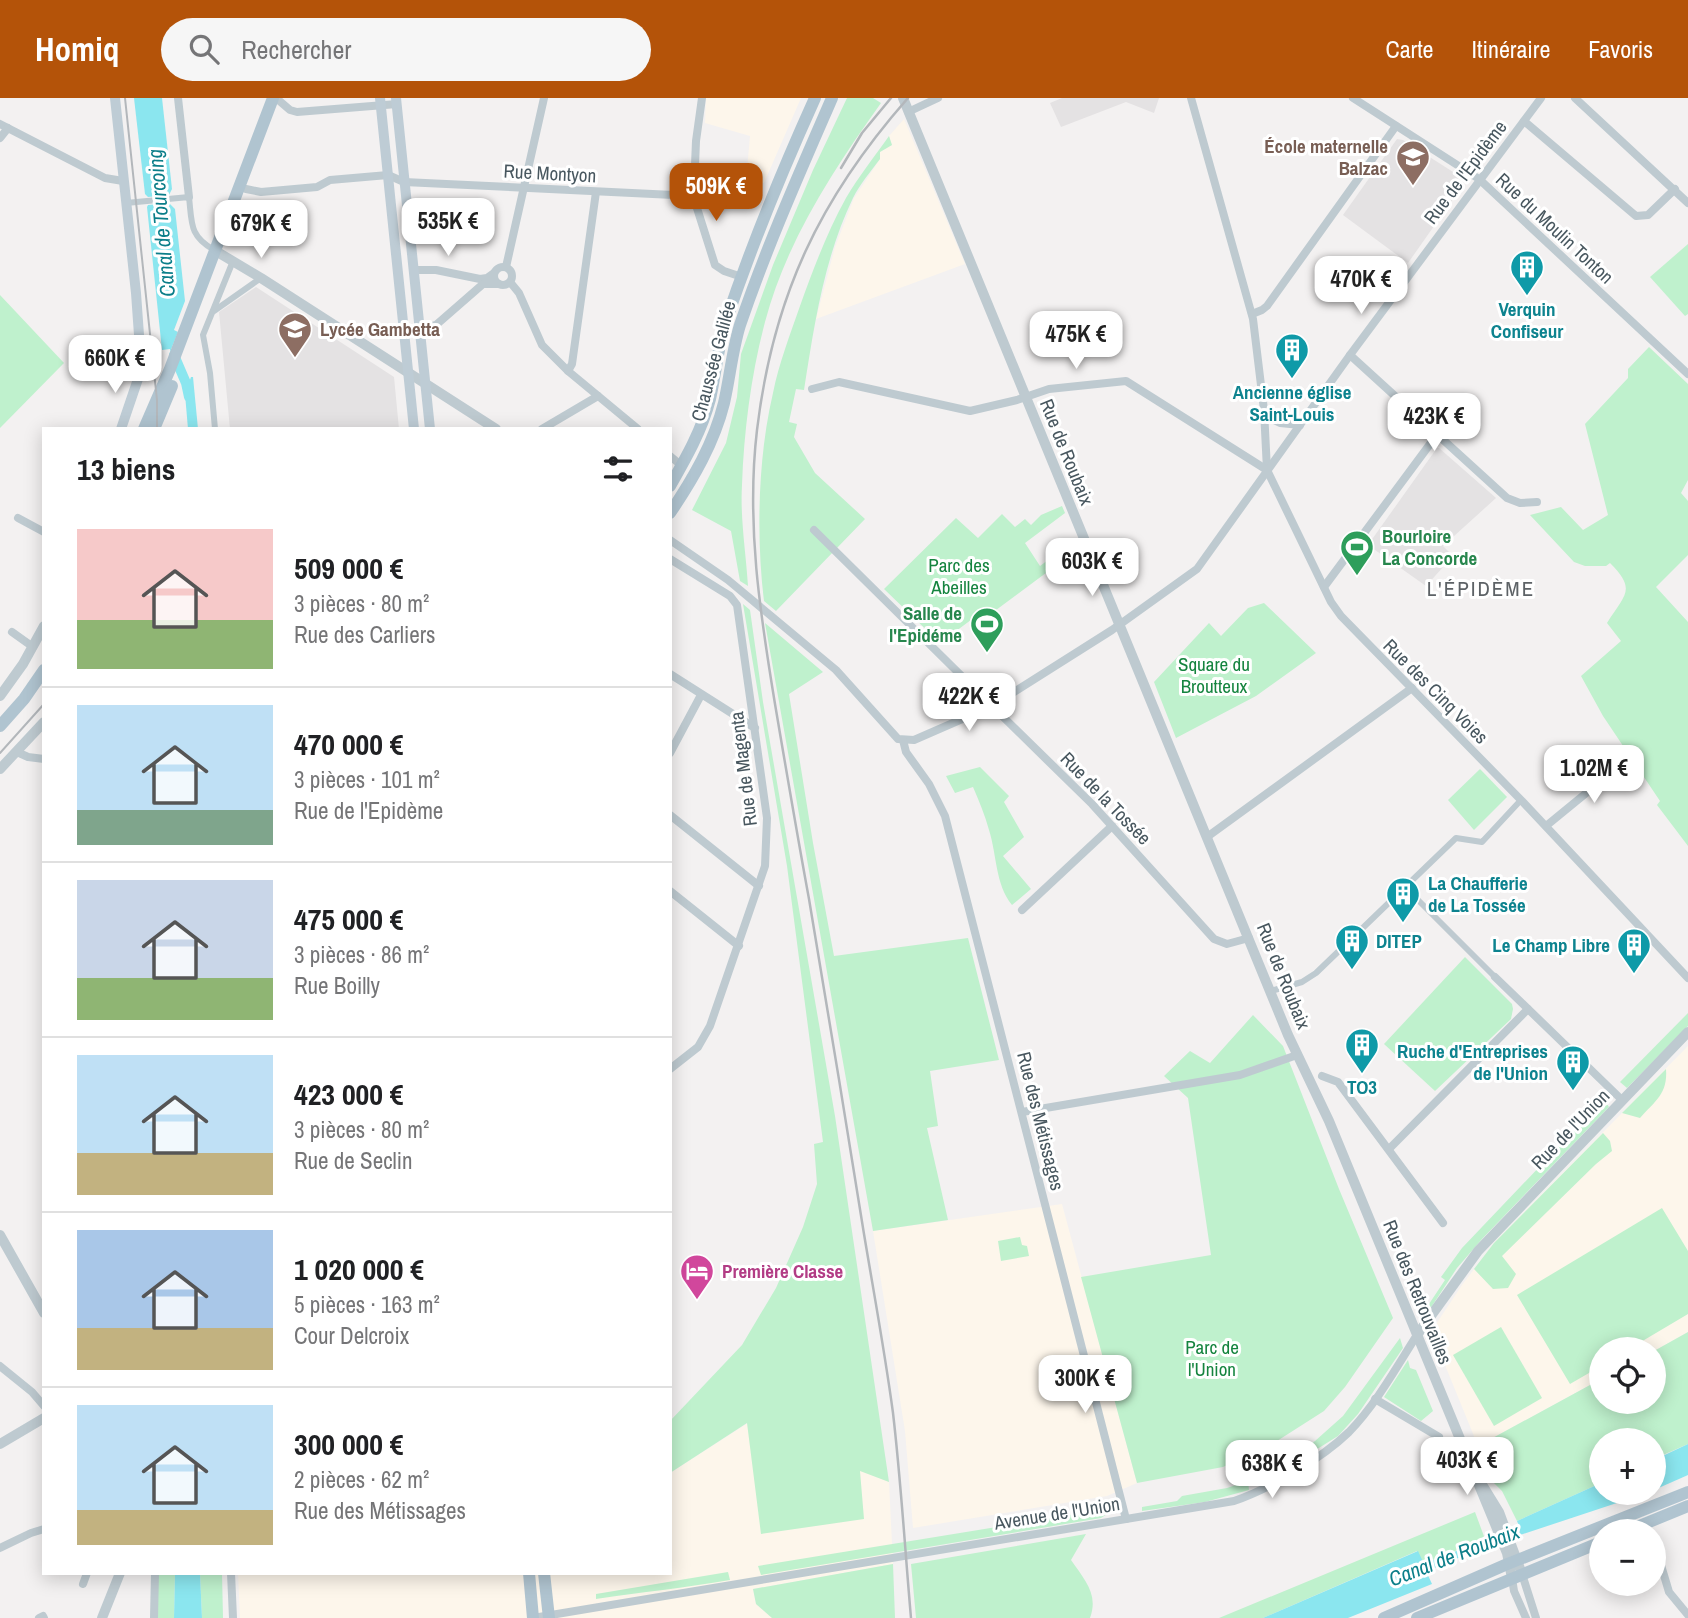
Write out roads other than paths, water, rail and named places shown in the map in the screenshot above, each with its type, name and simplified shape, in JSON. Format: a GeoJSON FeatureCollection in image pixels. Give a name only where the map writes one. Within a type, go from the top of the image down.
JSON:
{"type":"FeatureCollection","features":[{"type":"Feature","properties":{"kind":"main road"},"geometry":{"type":"LineString","coordinates":[[115,98],[136,293],[140,370],[122,427]]}},
{"type":"Feature","properties":{"kind":"main road","name":"Chaussée Galilée"},"geometry":{"type":"LineString","coordinates":[[672,483],[698,435],[706,410],[718,349],[742,277],[772,195],[815,98]]}},
{"type":"Feature","properties":{"kind":"main road","name":"Chaussée Galilée"},"geometry":{"type":"LineString","coordinates":[[672,510],[693,478],[716,426],[741,324],[786,202],[832,98]]}},
{"type":"Feature","properties":{"kind":"main road"},"geometry":{"type":"LineString","coordinates":[[158,426],[217,252],[246,189],[278,99]]}},
{"type":"Feature","properties":{"kind":"main road"},"geometry":{"type":"LineString","coordinates":[[145,427],[278,99]]}},
{"type":"Feature","properties":{"kind":"main road"},"geometry":{"type":"LineString","coordinates":[[396,101],[430,427]]}},
{"type":"Feature","properties":{"kind":"main road"},"geometry":{"type":"LineString","coordinates":[[380,102],[414,427]]}},
{"type":"Feature","properties":{"kind":"main road"},"geometry":{"type":"LineString","coordinates":[[0,726],[42,673]]}},
{"type":"Feature","properties":{"kind":"main road"},"geometry":{"type":"LineString","coordinates":[[0,737],[27,709],[42,688]]}},
{"type":"Feature","properties":{"kind":"main road"},"geometry":{"type":"LineString","coordinates":[[1384,1618],[1512,1556],[1688,1492]]}},
{"type":"Feature","properties":{"kind":"main road"},"geometry":{"type":"LineString","coordinates":[[1664,1519],[1688,1506]]}},
{"type":"Feature","properties":{"kind":"main road"},"geometry":{"type":"LineString","coordinates":[[1417,1618],[1589,1547]]}},
{"type":"Feature","properties":{"kind":"main road"},"geometry":{"type":"LineString","coordinates":[[529,1575],[533,1618]]}},
{"type":"Feature","properties":{"kind":"main road"},"geometry":{"type":"LineString","coordinates":[[544,1575],[549,1617]]}},
{"type":"Feature","properties":{"kind":"street"},"geometry":{"type":"LineString","coordinates":[[178,98],[195,234],[203,244],[261,278],[493,427]]}},
{"type":"Feature","properties":{"kind":"street"},"geometry":{"type":"LineString","coordinates":[[506,267],[544,98]]}},
{"type":"Feature","properties":{"kind":"street"},"geometry":{"type":"LineString","coordinates":[[702,98],[696,141],[694,197],[712,261],[724,271],[742,277]]}},
{"type":"Feature","properties":{"kind":"street","name":"Rue de Roubaix"},"geometry":{"type":"LineString","coordinates":[[902,98],[1297,1055],[1332,1129]]}},
{"type":"Feature","properties":{"kind":"street"},"geometry":{"type":"LineString","coordinates":[[908,112],[938,98]]}},
{"type":"Feature","properties":{"kind":"street","name":"Rue des Cinq Voies"},"geometry":{"type":"LineString","coordinates":[[1191,98],[1252,314],[1264,415],[1267,470],[1324,587],[1341,616],[1546,826],[1688,978]]}},
{"type":"Feature","properties":{"kind":"street","name":"Rue du Moulin Tonton"},"geometry":{"type":"LineString","coordinates":[[1353,98],[1479,179],[1688,374]]}},
{"type":"Feature","properties":{"kind":"street","name":"Rue de l'Epidème"},"geometry":{"type":"LineString","coordinates":[[992,706],[1120,625],[1197,569],[1350,355],[1541,98]]}},
{"type":"Feature","properties":{"kind":"street"},"geometry":{"type":"LineString","coordinates":[[1575,98],[1688,203]]}},
{"type":"Feature","properties":{"kind":"street"},"geometry":{"type":"LineString","coordinates":[[278,99],[297,112],[396,101]]}},
{"type":"Feature","properties":{"kind":"street"},"geometry":{"type":"LineString","coordinates":[[1524,121],[1636,216],[1648,215],[1675,189]]}},
{"type":"Feature","properties":{"kind":"street"},"geometry":{"type":"LineString","coordinates":[[0,138],[4,126],[105,178],[123,181]]}},
{"type":"Feature","properties":{"kind":"street"},"geometry":{"type":"LineString","coordinates":[[1252,314],[1267,306],[1396,126]]}},
{"type":"Feature","properties":{"kind":"street"},"geometry":{"type":"LineString","coordinates":[[246,189],[261,192],[317,187],[330,180],[388,175],[404,182]]}},
{"type":"Feature","properties":{"kind":"street","name":"Rue Montyon"},"geometry":{"type":"LineString","coordinates":[[404,182],[694,197]]}},
{"type":"Feature","properties":{"kind":"street"},"geometry":{"type":"LineString","coordinates":[[568,371],[572,364],[596,192]]}},
{"type":"Feature","properties":{"kind":"street"},"geometry":{"type":"LineString","coordinates":[[126,203],[189,197]]}},
{"type":"Feature","properties":{"kind":"street"},"geometry":{"type":"LineString","coordinates":[[215,427],[203,335],[233,261]]}},
{"type":"Feature","properties":{"kind":"street"},"geometry":{"type":"LineString","coordinates":[[413,271],[433,270],[480,279],[487,278],[499,267],[506,267],[512,273],[510,282]]}},
{"type":"Feature","properties":{"kind":"street"},"geometry":{"type":"LineString","coordinates":[[494,273],[498,284]]}},
{"type":"Feature","properties":{"kind":"street"},"geometry":{"type":"LineString","coordinates":[[458,275],[467,285],[468,292],[463,300]]}},
{"type":"Feature","properties":{"kind":"street"},"geometry":{"type":"LineString","coordinates":[[212,312],[261,278]]}},
{"type":"Feature","properties":{"kind":"street"},"geometry":{"type":"LineString","coordinates":[[510,282],[519,293],[541,345],[636,427]]}},
{"type":"Feature","properties":{"kind":"street"},"geometry":{"type":"LineString","coordinates":[[419,329],[436,325],[486,283],[504,285],[510,282]]}},
{"type":"Feature","properties":{"kind":"street"},"geometry":{"type":"LineString","coordinates":[[1350,355],[1507,498],[1520,503],[1537,502]]}},
{"type":"Feature","properties":{"kind":"street"},"geometry":{"type":"LineString","coordinates":[[812,389],[839,382],[970,411],[1042,391],[1121,380],[1131,382],[1267,470]]}},
{"type":"Feature","properties":{"kind":"street"},"geometry":{"type":"LineString","coordinates":[[545,427],[598,396]]}},
{"type":"Feature","properties":{"kind":"street"},"geometry":{"type":"LineString","coordinates":[[1264,415],[1280,423],[1300,425]]}},
{"type":"Feature","properties":{"kind":"street"},"geometry":{"type":"LineString","coordinates":[[1324,587],[1436,436]]}},
{"type":"Feature","properties":{"kind":"street"},"geometry":{"type":"LineString","coordinates":[[672,458],[682,466]]}},
{"type":"Feature","properties":{"kind":"street"},"geometry":{"type":"LineString","coordinates":[[18,519],[42,531]]}},
{"type":"Feature","properties":{"kind":"street","name":"Rue de la Tossée"},"geometry":{"type":"LineString","coordinates":[[814,530],[1112,826],[1217,942],[1231,944],[1249,938]]}},
{"type":"Feature","properties":{"kind":"street"},"geometry":{"type":"LineString","coordinates":[[672,541],[728,580],[836,670],[895,737],[903,740],[921,737],[992,706]]}},
{"type":"Feature","properties":{"kind":"street","name":"Rue de Magenta"},"geometry":{"type":"LineString","coordinates":[[672,560],[736,602],[767,822],[765,866],[707,1034],[694,1050],[672,1067]]}},
{"type":"Feature","properties":{"kind":"street"},"geometry":{"type":"LineString","coordinates":[[0,696],[42,630]]}},
{"type":"Feature","properties":{"kind":"street"},"geometry":{"type":"LineString","coordinates":[[12,632],[33,647]]}},
{"type":"Feature","properties":{"kind":"street"},"geometry":{"type":"LineString","coordinates":[[672,675],[755,728]]}},
{"type":"Feature","properties":{"kind":"street"},"geometry":{"type":"LineString","coordinates":[[1207,837],[1412,688]]}},
{"type":"Feature","properties":{"kind":"street"},"geometry":{"type":"LineString","coordinates":[[672,749],[701,695]]}},
{"type":"Feature","properties":{"kind":"street"},"geometry":{"type":"LineString","coordinates":[[0,769],[42,724]]}},
{"type":"Feature","properties":{"kind":"street","name":"Rue des Métissages"},"geometry":{"type":"LineString","coordinates":[[903,740],[906,752],[929,783],[945,816],[1126,1519]]}},
{"type":"Feature","properties":{"kind":"street"},"geometry":{"type":"LineString","coordinates":[[17,752],[42,759]]}},
{"type":"Feature","properties":{"kind":"street"},"geometry":{"type":"LineString","coordinates":[[1546,826],[1623,762]]}},
{"type":"Feature","properties":{"kind":"street"},"geometry":{"type":"LineString","coordinates":[[1271,991],[1302,982],[1316,973],[1455,838],[1482,842],[1521,800]]}},
{"type":"Feature","properties":{"kind":"street"},"geometry":{"type":"LineString","coordinates":[[672,817],[759,886]]}},
{"type":"Feature","properties":{"kind":"street"},"geometry":{"type":"LineString","coordinates":[[1022,910],[1112,826]]}},
{"type":"Feature","properties":{"kind":"street"},"geometry":{"type":"LineString","coordinates":[[1404,886],[1622,1100]]}},
{"type":"Feature","properties":{"kind":"street"},"geometry":{"type":"LineString","coordinates":[[672,893],[739,946]]}},
{"type":"Feature","properties":{"kind":"street"},"geometry":{"type":"LineString","coordinates":[[1388,1149],[1528,1009]]}},
{"type":"Feature","properties":{"kind":"street","name":"Rue de l'Union"},"geometry":{"type":"LineString","coordinates":[[1478,1251],[1688,1032]]}},
{"type":"Feature","properties":{"kind":"street"},"geometry":{"type":"LineString","coordinates":[[1022,1112],[1240,1075],[1297,1055]]}},
{"type":"Feature","properties":{"kind":"street"},"geometry":{"type":"LineString","coordinates":[[1322,1076],[1338,1082],[1443,1223]]}},
{"type":"Feature","properties":{"kind":"street","name":"Rue des Retrouvailles"},"geometry":{"type":"LineString","coordinates":[[1332,1129],[1472,1468],[1495,1513],[1517,1576]]}},
{"type":"Feature","properties":{"kind":"street"},"geometry":{"type":"LineString","coordinates":[[0,1235],[42,1309]]}},
{"type":"Feature","properties":{"kind":"street","name":"Avenue de l'Union"},"geometry":{"type":"LineString","coordinates":[[533,1618],[1228,1502],[1261,1490],[1336,1443],[1355,1425],[1478,1251]]}},
{"type":"Feature","properties":{"kind":"street"},"geometry":{"type":"LineString","coordinates":[[0,1366],[42,1404]]}},
{"type":"Feature","properties":{"kind":"street"},"geometry":{"type":"LineString","coordinates":[[1375,1399],[1439,1437]]}},
{"type":"Feature","properties":{"kind":"street"},"geometry":{"type":"LineString","coordinates":[[0,1444],[42,1419]]}},
{"type":"Feature","properties":{"kind":"street"},"geometry":{"type":"LineString","coordinates":[[0,1548],[42,1530]]}},
{"type":"Feature","properties":{"kind":"street"},"geometry":{"type":"LineString","coordinates":[[83,1584],[86,1575]]}},
{"type":"Feature","properties":{"kind":"street"},"geometry":{"type":"LineString","coordinates":[[102,1618],[120,1575]]}},
{"type":"Feature","properties":{"kind":"street"},"geometry":{"type":"LineString","coordinates":[[154,1618],[155,1575]]}},
{"type":"Feature","properties":{"kind":"street"},"geometry":{"type":"LineString","coordinates":[[231,1575],[233,1618]]}},
{"type":"Feature","properties":{"kind":"street"},"geometry":{"type":"LineString","coordinates":[[1517,1576],[1514,1591],[1526,1618]]}},
{"type":"Feature","properties":{"kind":"street"},"geometry":{"type":"LineString","coordinates":[[1517,1576],[1536,1618]]}},
{"type":"Feature","properties":{"kind":"street"},"geometry":{"type":"LineString","coordinates":[[1666,1582],[1669,1592],[1688,1615]]}},
{"type":"Feature","properties":{"kind":"street"},"geometry":{"type":"LineString","coordinates":[[39,1618],[44,1618]]}},
{"type":"Feature","properties":{"kind":"water"},"geometry":{"type":"Polygon","coordinates":[[[134,98],[162,98],[172,189],[169,195],[148,197],[145,194],[134,98]]]}},
{"type":"Feature","properties":{"kind":"water"},"geometry":{"type":"Polygon","coordinates":[[[169,203],[175,209],[185,301],[174,330],[178,332],[170,352],[170,349],[162,350],[147,207],[169,203]]]}},
{"type":"Feature","properties":{"kind":"water"},"geometry":{"type":"Polygon","coordinates":[[[193,377],[198,427],[188,427],[185,394],[193,377]]]}},
{"type":"Feature","properties":{"kind":"water"},"geometry":{"type":"Polygon","coordinates":[[[1688,1444],[1688,1475],[1666,1485],[1666,1454],[1688,1444]]]}},
{"type":"Feature","properties":{"kind":"water","name":"Canal de Roubaix"},"geometry":{"type":"Polygon","coordinates":[[[1589,1488],[1589,1505],[1611,1505],[1487,1546],[1426,1571],[1432,1584],[1348,1618],[1263,1618],[1418,1551],[1424,1564],[1519,1526],[1517,1521],[1589,1488]]]}},
{"type":"Feature","properties":{"kind":"water"},"geometry":{"type":"Polygon","coordinates":[[[175,1575],[200,1575],[202,1618],[174,1618],[175,1575]]]}},
{"type":"Feature","properties":{"kind":"waterway","name":"Canal de Tourcoing"},"geometry":{"type":"LineString","coordinates":[[174,355],[189,397]]}},
{"type":"Feature","properties":{"kind":"tram line"},"geometry":{"type":"LineString","coordinates":[[125,98],[157,400],[157,427]]}},
{"type":"Feature","properties":{"kind":"tram line"},"geometry":{"type":"LineString","coordinates":[[0,753],[42,706]]}},
{"type":"Feature","properties":{"kind":"railway"},"geometry":{"type":"LineString","coordinates":[[841,168],[862,133],[891,98]]}},
{"type":"Feature","properties":{"kind":"railway"},"geometry":{"type":"LineString","coordinates":[[908,98],[877,135],[826,212],[789,292],[764,381],[757,430],[753,499],[756,568],[769,670],[890,1391],[911,1618]]}},
{"type":"Feature","properties":{"kind":"place","name":"École maternelle Balzac"},"geometry":{"type":"Point","coordinates":[1413,187]}},
{"type":"Feature","properties":{"kind":"place","name":"Verquin Confiseur"},"geometry":{"type":"Point","coordinates":[1527,297]}},
{"type":"Feature","properties":{"kind":"place","name":"Lycée Gambetta"},"geometry":{"type":"Point","coordinates":[295,359]}},
{"type":"Feature","properties":{"kind":"place","name":"Ancienne église Saint-Louis"},"geometry":{"type":"Point","coordinates":[1292,380]}},
{"type":"Feature","properties":{"kind":"place","name":"Bourloire La Concorde"},"geometry":{"type":"Point","coordinates":[1357,577]}},
{"type":"Feature","properties":{"kind":"place","name":"Salle de l'Epidéme"},"geometry":{"type":"Point","coordinates":[987,654]}},
{"type":"Feature","properties":{"kind":"place","name":"La Chaufferie de La Tossée"},"geometry":{"type":"Point","coordinates":[1403,924]}},
{"type":"Feature","properties":{"kind":"place","name":"DITEP"},"geometry":{"type":"Point","coordinates":[1352,971]}},
{"type":"Feature","properties":{"kind":"place","name":"Le Champ Libre"},"geometry":{"type":"Point","coordinates":[1634,975]}},
{"type":"Feature","properties":{"kind":"place","name":"TO3"},"geometry":{"type":"Point","coordinates":[1362,1075]}},
{"type":"Feature","properties":{"kind":"place","name":"Ruche d'Entreprises de l'Union"},"geometry":{"type":"Point","coordinates":[1573,1092]}},
{"type":"Feature","properties":{"kind":"place","name":"Première Classe"},"geometry":{"type":"Point","coordinates":[697,1301]}},
{"type":"Feature","properties":{"kind":"district","name":"L'ÉPIDÈME"},"geometry":{"type":"Point","coordinates":[1481,588]}},
{"type":"Feature","properties":{"kind":"park label","name":"Parc des Abeilles"},"geometry":{"type":"Point","coordinates":[959,576]}},
{"type":"Feature","properties":{"kind":"park label","name":"Square du Broutteux"},"geometry":{"type":"Point","coordinates":[1214,675]}},
{"type":"Feature","properties":{"kind":"park label","name":"Parc de l'Union"},"geometry":{"type":"Point","coordinates":[1212,1358]}}]}
